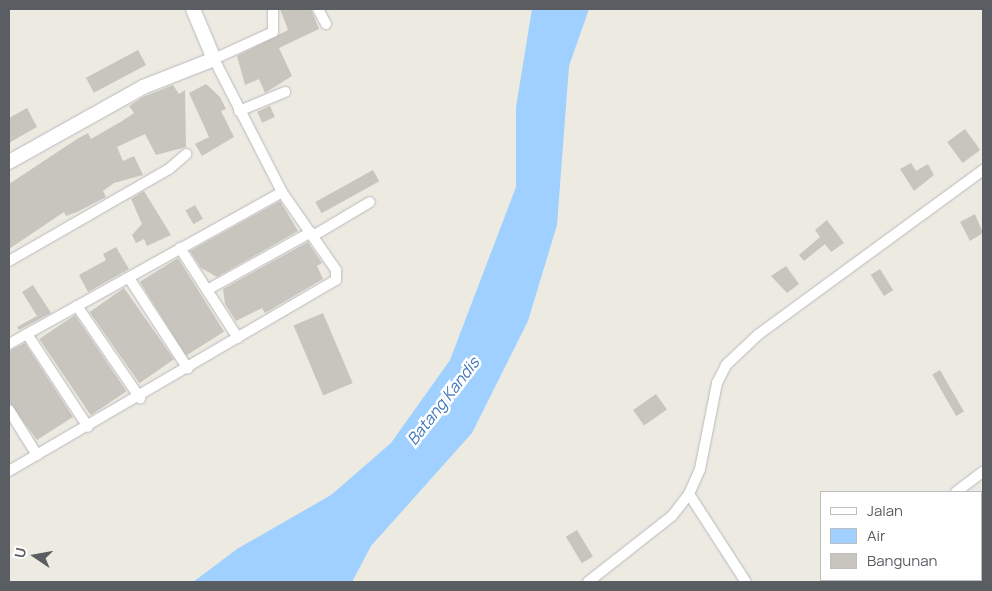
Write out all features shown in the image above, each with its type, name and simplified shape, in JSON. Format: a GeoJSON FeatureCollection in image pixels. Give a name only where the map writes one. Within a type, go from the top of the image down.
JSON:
{"type":"FeatureCollection","features":[{"type":"Feature","properties":{"kind":"street"},"geometry":{"type":"LineString","coordinates":[[9,471],[140,398],[336,280],[336,270],[282,192],[239,111],[214,59],[194,9]]}},
{"type":"Feature","properties":{"kind":"street"},"geometry":{"type":"LineString","coordinates":[[9,162],[143,87],[214,59],[273,32],[273,9]]}},
{"type":"Feature","properties":{"kind":"street"},"geometry":{"type":"LineString","coordinates":[[318,9],[326,24]]}},
{"type":"Feature","properties":{"kind":"street"},"geometry":{"type":"LineString","coordinates":[[239,111],[285,92]]}},
{"type":"Feature","properties":{"kind":"street"},"geometry":{"type":"LineString","coordinates":[[9,261],[168,169],[186,154]]}},
{"type":"Feature","properties":{"kind":"street"},"geometry":{"type":"LineString","coordinates":[[588,582],[672,516],[689,494],[700,469],[717,383],[726,365],[759,334],[983,170]]}},
{"type":"Feature","properties":{"kind":"street"},"geometry":{"type":"LineString","coordinates":[[9,344],[282,192]]}},
{"type":"Feature","properties":{"kind":"street"},"geometry":{"type":"LineString","coordinates":[[207,290],[370,202]]}},
{"type":"Feature","properties":{"kind":"street"},"geometry":{"type":"LineString","coordinates":[[180,248],[238,338]]}},
{"type":"Feature","properties":{"kind":"street"},"geometry":{"type":"LineString","coordinates":[[129,278],[188,369]]}},
{"type":"Feature","properties":{"kind":"street"},"geometry":{"type":"LineString","coordinates":[[77,306],[140,398]]}},
{"type":"Feature","properties":{"kind":"street"},"geometry":{"type":"LineString","coordinates":[[26,334],[88,427]]}},
{"type":"Feature","properties":{"kind":"street"},"geometry":{"type":"LineString","coordinates":[[9,410],[38,455]]}},
{"type":"Feature","properties":{"kind":"street"},"geometry":{"type":"LineString","coordinates":[[957,491],[983,472]]}},
{"type":"Feature","properties":{"kind":"street"},"geometry":{"type":"LineString","coordinates":[[689,494],[746,582]]}},
{"type":"Feature","properties":{"kind":"water","name":"Batang Kandis"},"geometry":{"type":"Polygon","coordinates":[[[532,9],[589,9],[569,66],[557,225],[528,321],[472,433],[371,546],[352,582],[193,582],[237,549],[331,495],[391,443],[450,360],[516,187],[516,107],[532,9]]]}},
{"type":"Feature","properties":{"kind":"building"},"geometry":{"type":"Polygon","coordinates":[[[280,9],[311,9],[319,29],[279,48],[292,76],[265,93],[259,79],[245,85],[237,56],[288,30],[280,9]]]}},
{"type":"Feature","properties":{"kind":"building"},"geometry":{"type":"Polygon","coordinates":[[[138,50],[146,65],[94,93],[86,78],[138,50]]]}},
{"type":"Feature","properties":{"kind":"building"},"geometry":{"type":"Polygon","coordinates":[[[206,84],[220,97],[226,109],[221,111],[234,137],[202,156],[195,144],[209,137],[189,93],[206,84]]]}},
{"type":"Feature","properties":{"kind":"building"},"geometry":{"type":"Polygon","coordinates":[[[173,85],[179,94],[185,90],[186,147],[156,155],[145,134],[117,147],[123,161],[134,156],[143,175],[114,183],[103,191],[106,197],[66,216],[64,212],[9,249],[9,184],[77,139],[88,133],[91,139],[122,121],[134,113],[129,106],[143,97],[173,85]]]}},
{"type":"Feature","properties":{"kind":"building"},"geometry":{"type":"Polygon","coordinates":[[[270,106],[275,117],[262,123],[257,112],[270,106]]]}},
{"type":"Feature","properties":{"kind":"building"},"geometry":{"type":"Polygon","coordinates":[[[27,108],[37,127],[9,143],[9,118],[27,108]]]}},
{"type":"Feature","properties":{"kind":"building"},"geometry":{"type":"Polygon","coordinates":[[[965,129],[980,150],[962,163],[947,142],[965,129]]]}},
{"type":"Feature","properties":{"kind":"building"},"geometry":{"type":"Polygon","coordinates":[[[911,163],[916,171],[928,164],[934,175],[914,191],[900,169],[911,163]]]}},
{"type":"Feature","properties":{"kind":"building"},"geometry":{"type":"Polygon","coordinates":[[[373,170],[379,181],[322,213],[315,202],[373,170]]]}},
{"type":"Feature","properties":{"kind":"building"},"geometry":{"type":"Polygon","coordinates":[[[144,191],[171,235],[147,246],[144,239],[136,243],[132,235],[142,224],[131,199],[144,191]]]}},
{"type":"Feature","properties":{"kind":"building"},"geometry":{"type":"Polygon","coordinates":[[[280,201],[298,231],[217,277],[201,268],[190,251],[280,201]]]}},
{"type":"Feature","properties":{"kind":"building"},"geometry":{"type":"Polygon","coordinates":[[[195,205],[203,219],[193,224],[185,210],[195,205]]]}},
{"type":"Feature","properties":{"kind":"building"},"geometry":{"type":"Polygon","coordinates":[[[975,214],[983,233],[970,241],[960,222],[975,214]]]}},
{"type":"Feature","properties":{"kind":"building"},"geometry":{"type":"Polygon","coordinates":[[[827,220],[844,243],[831,252],[825,244],[804,261],[799,255],[820,237],[815,230],[827,220]]]}},
{"type":"Feature","properties":{"kind":"building"},"geometry":{"type":"Polygon","coordinates":[[[308,242],[322,263],[317,266],[323,279],[265,313],[262,308],[236,321],[225,304],[223,289],[308,242]]]}},
{"type":"Feature","properties":{"kind":"building"},"geometry":{"type":"Polygon","coordinates":[[[116,247],[129,269],[88,292],[79,275],[106,260],[103,254],[116,247]]]}},
{"type":"Feature","properties":{"kind":"building"},"geometry":{"type":"Polygon","coordinates":[[[178,258],[224,332],[186,356],[140,282],[178,258]]]}},
{"type":"Feature","properties":{"kind":"building"},"geometry":{"type":"Polygon","coordinates":[[[786,266],[799,284],[787,293],[771,276],[786,266]]]}},
{"type":"Feature","properties":{"kind":"building"},"geometry":{"type":"Polygon","coordinates":[[[880,269],[893,290],[884,296],[871,275],[880,269]]]}},
{"type":"Feature","properties":{"kind":"building"},"geometry":{"type":"Polygon","coordinates":[[[33,285],[51,313],[19,330],[17,327],[37,316],[22,292],[33,285]]]}},
{"type":"Feature","properties":{"kind":"building"},"geometry":{"type":"Polygon","coordinates":[[[124,288],[174,359],[139,383],[90,312],[124,288]]]}},
{"type":"Feature","properties":{"kind":"building"},"geometry":{"type":"Polygon","coordinates":[[[323,313],[353,383],[323,395],[294,326],[323,313]]]}},
{"type":"Feature","properties":{"kind":"building"},"geometry":{"type":"Polygon","coordinates":[[[75,315],[126,391],[91,415],[39,339],[75,315]]]}},
{"type":"Feature","properties":{"kind":"building"},"geometry":{"type":"Polygon","coordinates":[[[25,343],[73,417],[37,440],[9,402],[9,351],[25,343]]]}},
{"type":"Feature","properties":{"kind":"building"},"geometry":{"type":"Polygon","coordinates":[[[940,370],[964,412],[956,416],[932,374],[940,370]]]}},
{"type":"Feature","properties":{"kind":"building"},"geometry":{"type":"Polygon","coordinates":[[[656,394],[667,410],[644,426],[633,410],[656,394]]]}},
{"type":"Feature","properties":{"kind":"building"},"geometry":{"type":"Polygon","coordinates":[[[577,530],[593,557],[582,563],[566,537],[577,530]]]}}]}
